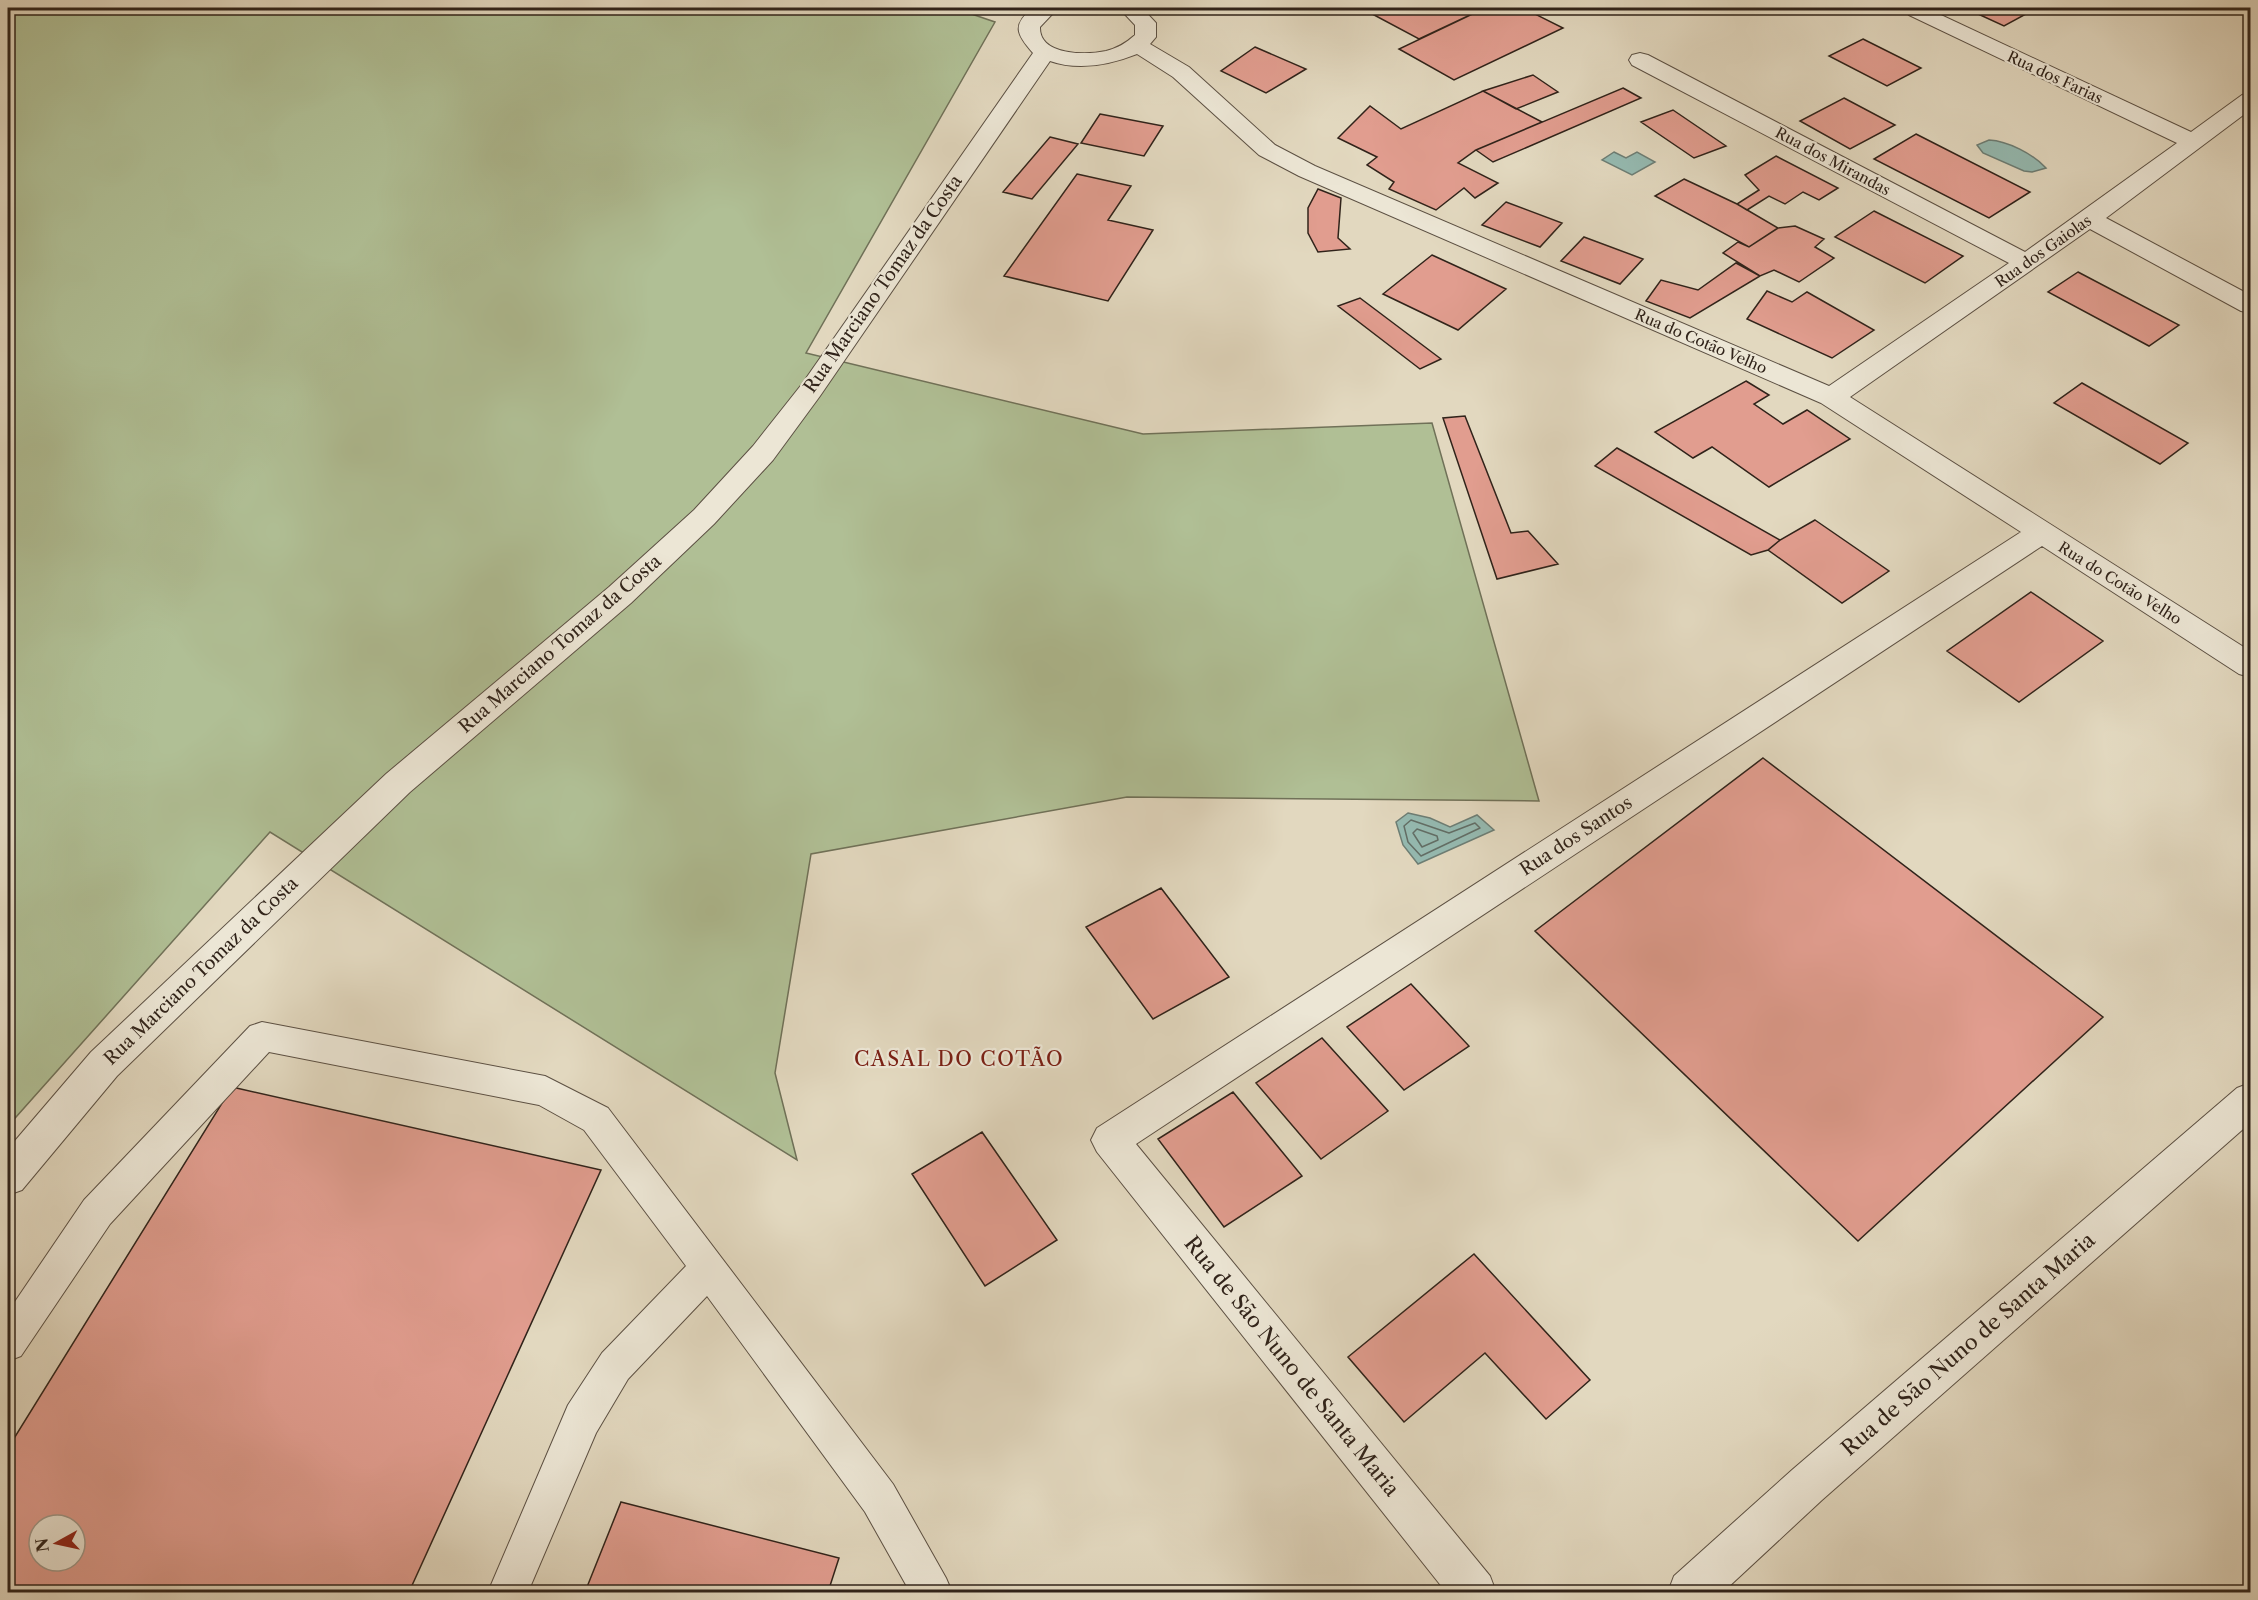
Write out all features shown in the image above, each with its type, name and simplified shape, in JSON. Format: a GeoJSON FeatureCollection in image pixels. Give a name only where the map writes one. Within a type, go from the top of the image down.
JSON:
{"type":"FeatureCollection","features":[{"type":"Feature","properties":{"kind":"street"},"geometry":{"type":"LineString","coordinates":[[1047,8],[1035,16],[1029,25],[1029,34],[1035,44],[1046,51],[1068,58],[1094,60],[1127,53],[1145,38],[1148,30],[1140,14],[1130,8]]}},
{"type":"Feature","properties":{"kind":"street","name":"Rua dos Farias"},"geometry":{"type":"LineString","coordinates":[[1916,11],[2193,142]]}},
{"type":"Feature","properties":{"kind":"street","name":"Rua do Cotão Velho"},"geometry":{"type":"LineString","coordinates":[[1138,46],[1181,72],[1267,150],[1307,171],[1831,397],[2250,666]]}},
{"type":"Feature","properties":{"kind":"street","name":"Rua Marciano Tomaz da Costa"},"geometry":{"type":"LineString","coordinates":[[8,1177],[104,1064],[389,791],[620,595],[711,509],[763,453],[811,390],[1046,51]]}},
{"type":"Feature","properties":{"kind":"street","name":"Rua dos Mirandas"},"geometry":{"type":"LineString","coordinates":[[1640,60],[2026,262]]}},
{"type":"Feature","properties":{"kind":"street","name":"Rua dos Gaiolas"},"geometry":{"type":"LineString","coordinates":[[1831,397],[2089,219],[2250,100]]}},
{"type":"Feature","properties":{"kind":"street"},"geometry":{"type":"LineString","coordinates":[[2089,219],[2250,305]]}},
{"type":"Feature","properties":{"kind":"street","name":"Rua dos Santos"},"geometry":{"type":"LineString","coordinates":[[1110,1140],[2041,533]]}},
{"type":"Feature","properties":{"kind":"street","name":"Rua de São Nuno de Santa Maria"},"geometry":{"type":"LineString","coordinates":[[1690,1593],[1807,1485],[2250,1100]]}},
{"type":"Feature","properties":{"kind":"street","name":"Rua de São Nuno de Santa Maria"},"geometry":{"type":"LineString","coordinates":[[1110,1140],[1474,1593]]}},
{"type":"Feature","properties":{"kind":"lane"},"geometry":{"type":"LineString","coordinates":[[8,1343],[97,1212],[262,1036],[545,1091],[596,1119],[879,1498],[932,1593]]}},
{"type":"Feature","properties":{"kind":"lane"},"geometry":{"type":"LineString","coordinates":[[508,1593],[582,1419],[615,1366],[709,1268]]}},
{"type":"Feature","properties":{"kind":"green space"},"geometry":{"type":"Polygon","coordinates":[[[8,8],[954,8],[995,22],[806,353],[1143,434],[1432,423],[1539,801],[1127,797],[811,854],[775,1073],[797,1160],[270,832],[8,1126],[8,8]]]}},
{"type":"Feature","properties":{"kind":"water"},"geometry":{"type":"Polygon","coordinates":[[[1989,140],[2020,149],[2046,168],[2032,172],[2024,171],[1983,153],[1977,145],[1989,140]]]}},
{"type":"Feature","properties":{"kind":"water"},"geometry":{"type":"Polygon","coordinates":[[[1614,152],[1626,158],[1637,152],[1655,162],[1632,175],[1602,160],[1614,152]]]}},
{"type":"Feature","properties":{"kind":"water"},"geometry":{"type":"Polygon","coordinates":[[[1408,813],[1430,818],[1450,827],[1477,815],[1494,830],[1418,864],[1403,845],[1396,822],[1408,813]]]}},
{"type":"Feature","properties":{"kind":"building"},"geometry":{"type":"Polygon","coordinates":[[[1361,8],[1485,8],[1419,39],[1361,8]]]}},
{"type":"Feature","properties":{"kind":"building"},"geometry":{"type":"Polygon","coordinates":[[[1485,8],[1523,8],[1563,28],[1454,80],[1399,49],[1485,8]]]}},
{"type":"Feature","properties":{"kind":"building"},"geometry":{"type":"Polygon","coordinates":[[[1965,8],[2037,8],[2004,26],[1965,8]]]}},
{"type":"Feature","properties":{"kind":"building"},"geometry":{"type":"Polygon","coordinates":[[[1863,39],[1921,68],[1887,86],[1829,56],[1863,39]]]}},
{"type":"Feature","properties":{"kind":"building"},"geometry":{"type":"Polygon","coordinates":[[[1255,47],[1306,69],[1266,93],[1221,71],[1255,47]]]}},
{"type":"Feature","properties":{"kind":"building"},"geometry":{"type":"Polygon","coordinates":[[[1533,75],[1558,92],[1516,109],[1483,91],[1533,75]]]}},
{"type":"Feature","properties":{"kind":"building"},"geometry":{"type":"Polygon","coordinates":[[[1623,88],[1641,98],[1493,162],[1476,150],[1623,88]]]}},
{"type":"Feature","properties":{"kind":"building"},"geometry":{"type":"Polygon","coordinates":[[[1483,91],[1542,122],[1476,150],[1458,163],[1498,183],[1475,198],[1464,188],[1436,210],[1389,189],[1394,182],[1367,165],[1377,157],[1338,138],[1370,106],[1401,129],[1483,91]]]}},
{"type":"Feature","properties":{"kind":"building"},"geometry":{"type":"Polygon","coordinates":[[[1844,98],[1895,125],[1850,149],[1800,121],[1844,98]]]}},
{"type":"Feature","properties":{"kind":"building"},"geometry":{"type":"Polygon","coordinates":[[[1673,110],[1726,146],[1694,158],[1641,122],[1673,110]]]}},
{"type":"Feature","properties":{"kind":"building"},"geometry":{"type":"Polygon","coordinates":[[[1100,114],[1163,126],[1144,156],[1081,143],[1100,114]]]}},
{"type":"Feature","properties":{"kind":"building"},"geometry":{"type":"Polygon","coordinates":[[[1916,134],[2030,192],[1989,218],[1874,159],[1916,134]]]}},
{"type":"Feature","properties":{"kind":"building"},"geometry":{"type":"Polygon","coordinates":[[[1050,137],[1078,144],[1032,199],[1003,192],[1050,137]]]}},
{"type":"Feature","properties":{"kind":"building"},"geometry":{"type":"Polygon","coordinates":[[[1776,156],[1838,188],[1819,200],[1803,192],[1785,204],[1769,196],[1747,210],[1737,204],[1759,190],[1745,175],[1776,156]]]}},
{"type":"Feature","properties":{"kind":"building"},"geometry":{"type":"Polygon","coordinates":[[[1077,174],[1131,186],[1108,220],[1153,230],[1108,301],[1004,276],[1077,174]]]}},
{"type":"Feature","properties":{"kind":"building"},"geometry":{"type":"Polygon","coordinates":[[[1684,179],[1737,204],[1778,228],[1749,247],[1655,196],[1684,179]]]}},
{"type":"Feature","properties":{"kind":"building"},"geometry":{"type":"Polygon","coordinates":[[[1318,189],[1341,198],[1338,238],[1350,249],[1318,252],[1308,233],[1308,208],[1318,189]]]}},
{"type":"Feature","properties":{"kind":"building"},"geometry":{"type":"Polygon","coordinates":[[[1506,202],[1562,223],[1540,247],[1482,225],[1506,202]]]}},
{"type":"Feature","properties":{"kind":"building"},"geometry":{"type":"Polygon","coordinates":[[[1874,211],[1963,256],[1925,283],[1835,237],[1874,211]]]}},
{"type":"Feature","properties":{"kind":"building"},"geometry":{"type":"Polygon","coordinates":[[[1795,226],[1824,239],[1815,247],[1834,258],[1799,282],[1774,270],[1760,276],[1723,253],[1738,242],[1749,247],[1778,228],[1795,226]]]}},
{"type":"Feature","properties":{"kind":"building"},"geometry":{"type":"Polygon","coordinates":[[[1584,237],[1643,259],[1620,284],[1561,261],[1584,237]]]}},
{"type":"Feature","properties":{"kind":"building"},"geometry":{"type":"Polygon","coordinates":[[[1432,255],[1506,289],[1458,330],[1383,294],[1432,255]]]}},
{"type":"Feature","properties":{"kind":"building"},"geometry":{"type":"Polygon","coordinates":[[[1736,263],[1760,276],[1690,318],[1646,301],[1661,280],[1698,290],[1736,263]]]}},
{"type":"Feature","properties":{"kind":"building"},"geometry":{"type":"Polygon","coordinates":[[[2078,272],[2179,325],[2149,346],[2048,292],[2078,272]]]}},
{"type":"Feature","properties":{"kind":"building"},"geometry":{"type":"Polygon","coordinates":[[[1767,291],[1792,302],[1807,292],[1874,330],[1832,358],[1747,319],[1767,291]]]}},
{"type":"Feature","properties":{"kind":"building"},"geometry":{"type":"Polygon","coordinates":[[[1360,298],[1441,359],[1420,369],[1338,306],[1360,298]]]}},
{"type":"Feature","properties":{"kind":"building"},"geometry":{"type":"Polygon","coordinates":[[[1746,381],[1769,395],[1754,404],[1783,424],[1807,410],[1850,439],[1769,487],[1712,447],[1693,458],[1655,432],[1746,381]]]}},
{"type":"Feature","properties":{"kind":"building"},"geometry":{"type":"Polygon","coordinates":[[[2082,383],[2188,443],[2160,464],[2054,403],[2082,383]]]}},
{"type":"Feature","properties":{"kind":"building"},"geometry":{"type":"Polygon","coordinates":[[[1465,416],[1511,533],[1528,531],[1558,564],[1497,579],[1443,418],[1465,416]]]}},
{"type":"Feature","properties":{"kind":"building"},"geometry":{"type":"Polygon","coordinates":[[[1617,448],[1780,540],[1768,550],[1751,555],[1595,466],[1617,448]]]}},
{"type":"Feature","properties":{"kind":"building"},"geometry":{"type":"Polygon","coordinates":[[[1815,520],[1889,571],[1842,603],[1768,550],[1780,540],[1815,520]]]}},
{"type":"Feature","properties":{"kind":"building"},"geometry":{"type":"Polygon","coordinates":[[[2031,592],[2103,641],[2019,702],[1947,651],[2031,592]]]}},
{"type":"Feature","properties":{"kind":"building"},"geometry":{"type":"Polygon","coordinates":[[[1763,758],[2103,1017],[1858,1241],[1535,931],[1763,758]]]}},
{"type":"Feature","properties":{"kind":"building"},"geometry":{"type":"Polygon","coordinates":[[[1161,888],[1229,977],[1153,1019],[1086,927],[1161,888]]]}},
{"type":"Feature","properties":{"kind":"building"},"geometry":{"type":"Polygon","coordinates":[[[1411,984],[1469,1046],[1404,1090],[1347,1027],[1411,984]]]}},
{"type":"Feature","properties":{"kind":"building"},"geometry":{"type":"Polygon","coordinates":[[[1322,1038],[1388,1111],[1321,1159],[1256,1083],[1322,1038]]]}},
{"type":"Feature","properties":{"kind":"building"},"geometry":{"type":"Polygon","coordinates":[[[232,1087],[601,1170],[409,1592],[8,1592],[8,1448],[232,1087]]]}},
{"type":"Feature","properties":{"kind":"building"},"geometry":{"type":"Polygon","coordinates":[[[1233,1092],[1302,1176],[1224,1227],[1158,1139],[1233,1092]]]}},
{"type":"Feature","properties":{"kind":"building"},"geometry":{"type":"Polygon","coordinates":[[[982,1132],[1057,1240],[985,1286],[912,1174],[982,1132]]]}},
{"type":"Feature","properties":{"kind":"building"},"geometry":{"type":"Polygon","coordinates":[[[1474,1254],[1590,1380],[1546,1419],[1485,1353],[1404,1422],[1348,1357],[1474,1254]]]}},
{"type":"Feature","properties":{"kind":"building"},"geometry":{"type":"Polygon","coordinates":[[[621,1502],[839,1558],[828,1592],[585,1592],[621,1502]]]}},
{"type":"Feature","properties":{"kind":"district","name":"CASAL DO COTÃO"},"geometry":{"type":"Point","coordinates":[959,1059]}}]}
